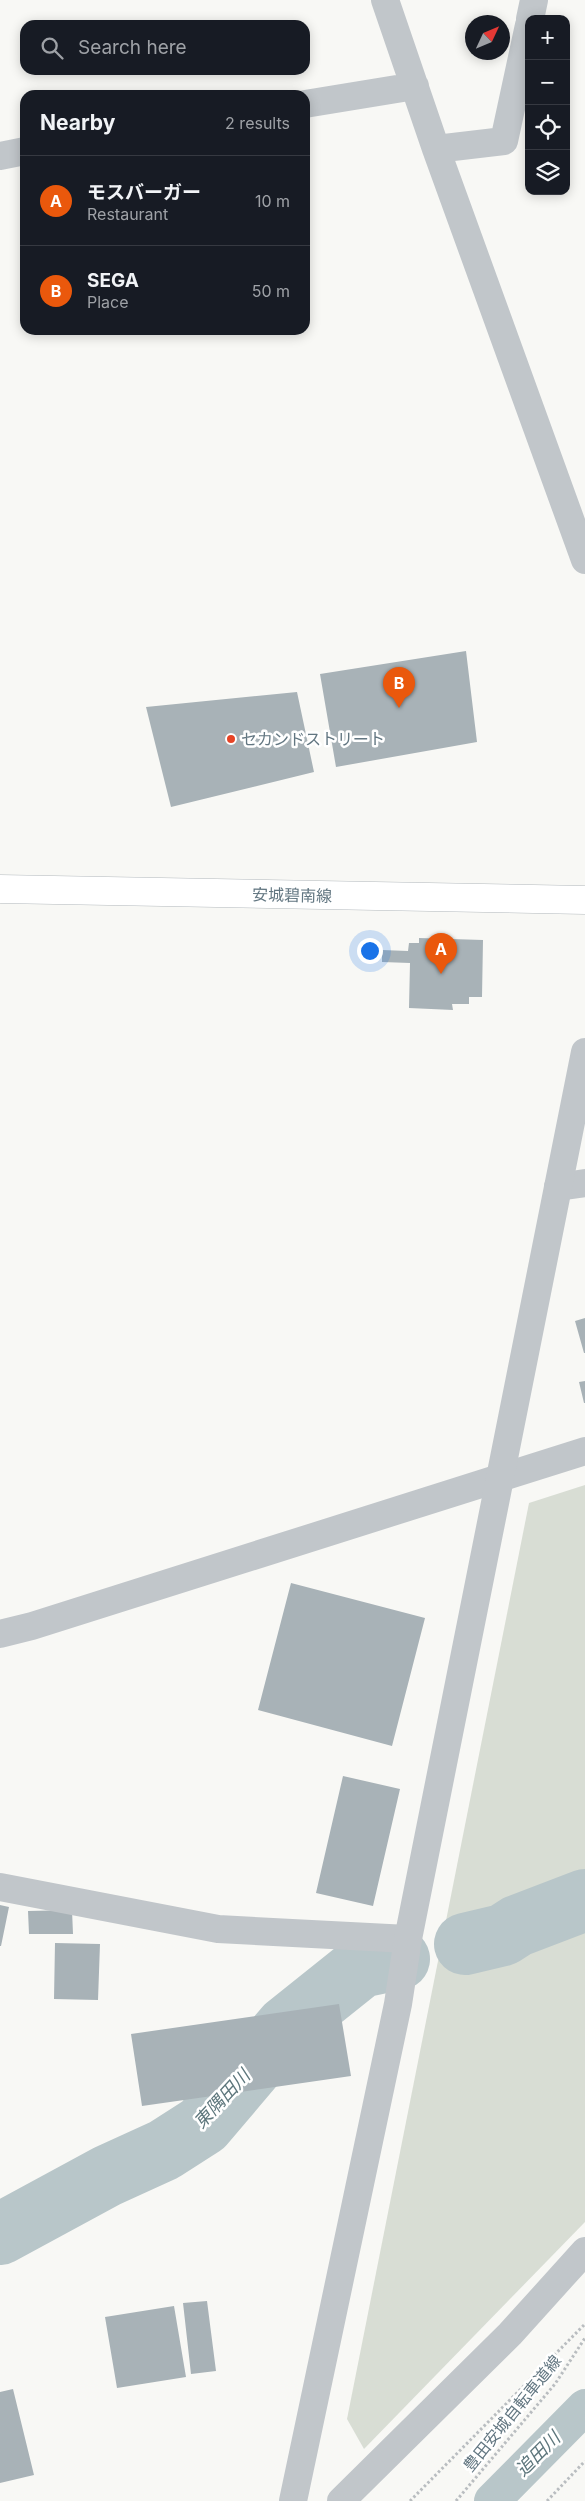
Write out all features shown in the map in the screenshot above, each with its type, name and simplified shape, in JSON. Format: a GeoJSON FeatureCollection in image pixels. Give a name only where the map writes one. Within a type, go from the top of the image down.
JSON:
{"type":"FeatureCollection","features":[{"type":"Feature","properties":{"kind":"main road","name":"安城碧南線"},"geometry":{"type":"LineString","coordinates":[[0,889],[585,900]]}},
{"type":"Feature","properties":{"kind":"street"},"geometry":{"type":"LineString","coordinates":[[385,0],[436,149],[585,560]]}},
{"type":"Feature","properties":{"kind":"street"},"geometry":{"type":"LineString","coordinates":[[531,15],[534,0]]}},
{"type":"Feature","properties":{"kind":"street"},"geometry":{"type":"LineString","coordinates":[[436,149],[504,141],[525,44]]}},
{"type":"Feature","properties":{"kind":"street"},"geometry":{"type":"LineString","coordinates":[[310,103],[415,86]]}},
{"type":"Feature","properties":{"kind":"street"},"geometry":{"type":"LineString","coordinates":[[0,156],[20,152]]}},
{"type":"Feature","properties":{"kind":"street"},"geometry":{"type":"LineString","coordinates":[[293,2501],[398,2004],[408,1939],[585,1052]]}},
{"type":"Feature","properties":{"kind":"street"},"geometry":{"type":"LineString","coordinates":[[558,1187],[585,1183]]}},
{"type":"Feature","properties":{"kind":"street"},"geometry":{"type":"LineString","coordinates":[[0,1634],[32,1626],[585,1451]]}},
{"type":"Feature","properties":{"kind":"street"},"geometry":{"type":"LineString","coordinates":[[0,1887],[218,1929],[408,1939]]}},
{"type":"Feature","properties":{"kind":"street"},"geometry":{"type":"LineString","coordinates":[[341,2501],[510,2334],[585,2251]]}},
{"type":"Feature","properties":{"kind":"path"},"geometry":{"type":"LineString","coordinates":[[410,2501],[585,2324]]}},
{"type":"Feature","properties":{"kind":"path","name":"豊田安城自転車道線"},"geometry":{"type":"LineString","coordinates":[[456,2501],[555,2384],[585,2338]]}},
{"type":"Feature","properties":{"kind":"path"},"geometry":{"type":"LineString","coordinates":[[547,2501],[585,2461]]}},
{"type":"Feature","properties":{"kind":"shaded area"},"geometry":{"type":"Polygon","coordinates":[[[585,1485],[585,2222],[364,2449],[347,2419],[529,1503],[585,1485]]]}},
{"type":"Feature","properties":{"kind":"building"},"geometry":{"type":"Polygon","coordinates":[[[466,651],[477,742],[336,767],[320,674],[466,651]]]}},
{"type":"Feature","properties":{"kind":"building","name":"セカンドストリート"},"geometry":{"type":"Polygon","coordinates":[[[297,692],[314,772],[171,807],[146,707],[297,692]]]}},
{"type":"Feature","properties":{"kind":"building"},"geometry":{"type":"Polygon","coordinates":[[[419,938],[483,940],[482,997],[469,997],[469,1004],[452,1004],[453,1010],[409,1008],[410,963],[382,962],[382,950],[408,951],[409,943],[419,943],[419,938]]]}},
{"type":"Feature","properties":{"kind":"building"},"geometry":{"type":"Polygon","coordinates":[[[585,1318],[585,1353],[584,1353],[575,1321],[585,1318]]]}},
{"type":"Feature","properties":{"kind":"building"},"geometry":{"type":"Polygon","coordinates":[[[585,1381],[585,1403],[584,1403],[579,1382],[585,1381]]]}},
{"type":"Feature","properties":{"kind":"building"},"geometry":{"type":"Polygon","coordinates":[[[291,1583],[425,1618],[392,1746],[258,1710],[291,1583]]]}},
{"type":"Feature","properties":{"kind":"building"},"geometry":{"type":"Polygon","coordinates":[[[343,1776],[400,1789],[373,1906],[316,1893],[343,1776]]]}},
{"type":"Feature","properties":{"kind":"building"},"geometry":{"type":"Polygon","coordinates":[[[0,1905],[9,1907],[1,1946],[0,1946],[0,1905]]]}},
{"type":"Feature","properties":{"kind":"building"},"geometry":{"type":"Polygon","coordinates":[[[72,1910],[73,1934],[29,1934],[28,1911],[72,1910]]]}},
{"type":"Feature","properties":{"kind":"building"},"geometry":{"type":"Polygon","coordinates":[[[55,1943],[100,1944],[98,2000],[54,1999],[55,1943]]]}},
{"type":"Feature","properties":{"kind":"building"},"geometry":{"type":"Polygon","coordinates":[[[339,2004],[351,2076],[142,2106],[131,2034],[339,2004]]]}},
{"type":"Feature","properties":{"kind":"building"},"geometry":{"type":"Polygon","coordinates":[[[207,2301],[216,2371],[191,2374],[183,2303],[207,2301]]]}},
{"type":"Feature","properties":{"kind":"building"},"geometry":{"type":"Polygon","coordinates":[[[174,2306],[186,2377],[117,2388],[105,2317],[174,2306]]]}},
{"type":"Feature","properties":{"kind":"building"},"geometry":{"type":"Polygon","coordinates":[[[13,2389],[34,2475],[0,2483],[0,2392],[13,2389]]]}},
{"type":"Feature","properties":{"kind":"waterway","name":"東隅田川"},"geometry":{"type":"LineString","coordinates":[[465,1944],[503,1935],[517,1926],[585,1900]]}},
{"type":"Feature","properties":{"kind":"waterway","name":"東隅田川"},"geometry":{"type":"LineString","coordinates":[[0,2234],[107,2176],[164,2150],[203,2125],[286,2027],[361,1967],[399,1959]]}},
{"type":"Feature","properties":{"kind":"waterway","name":"追田川"},"geometry":{"type":"LineString","coordinates":[[492,2501],[585,2407]]}},
{"type":"Feature","properties":{"kind":"place","name":"SEGA"},"geometry":{"type":"Point","coordinates":[399,708]}},
{"type":"Feature","properties":{"kind":"place","name":"セカンドストリート"},"geometry":{"type":"Point","coordinates":[231,739]}},
{"type":"Feature","properties":{"kind":"place","name":"モスバーガー"},"geometry":{"type":"Point","coordinates":[441,974]}}]}
